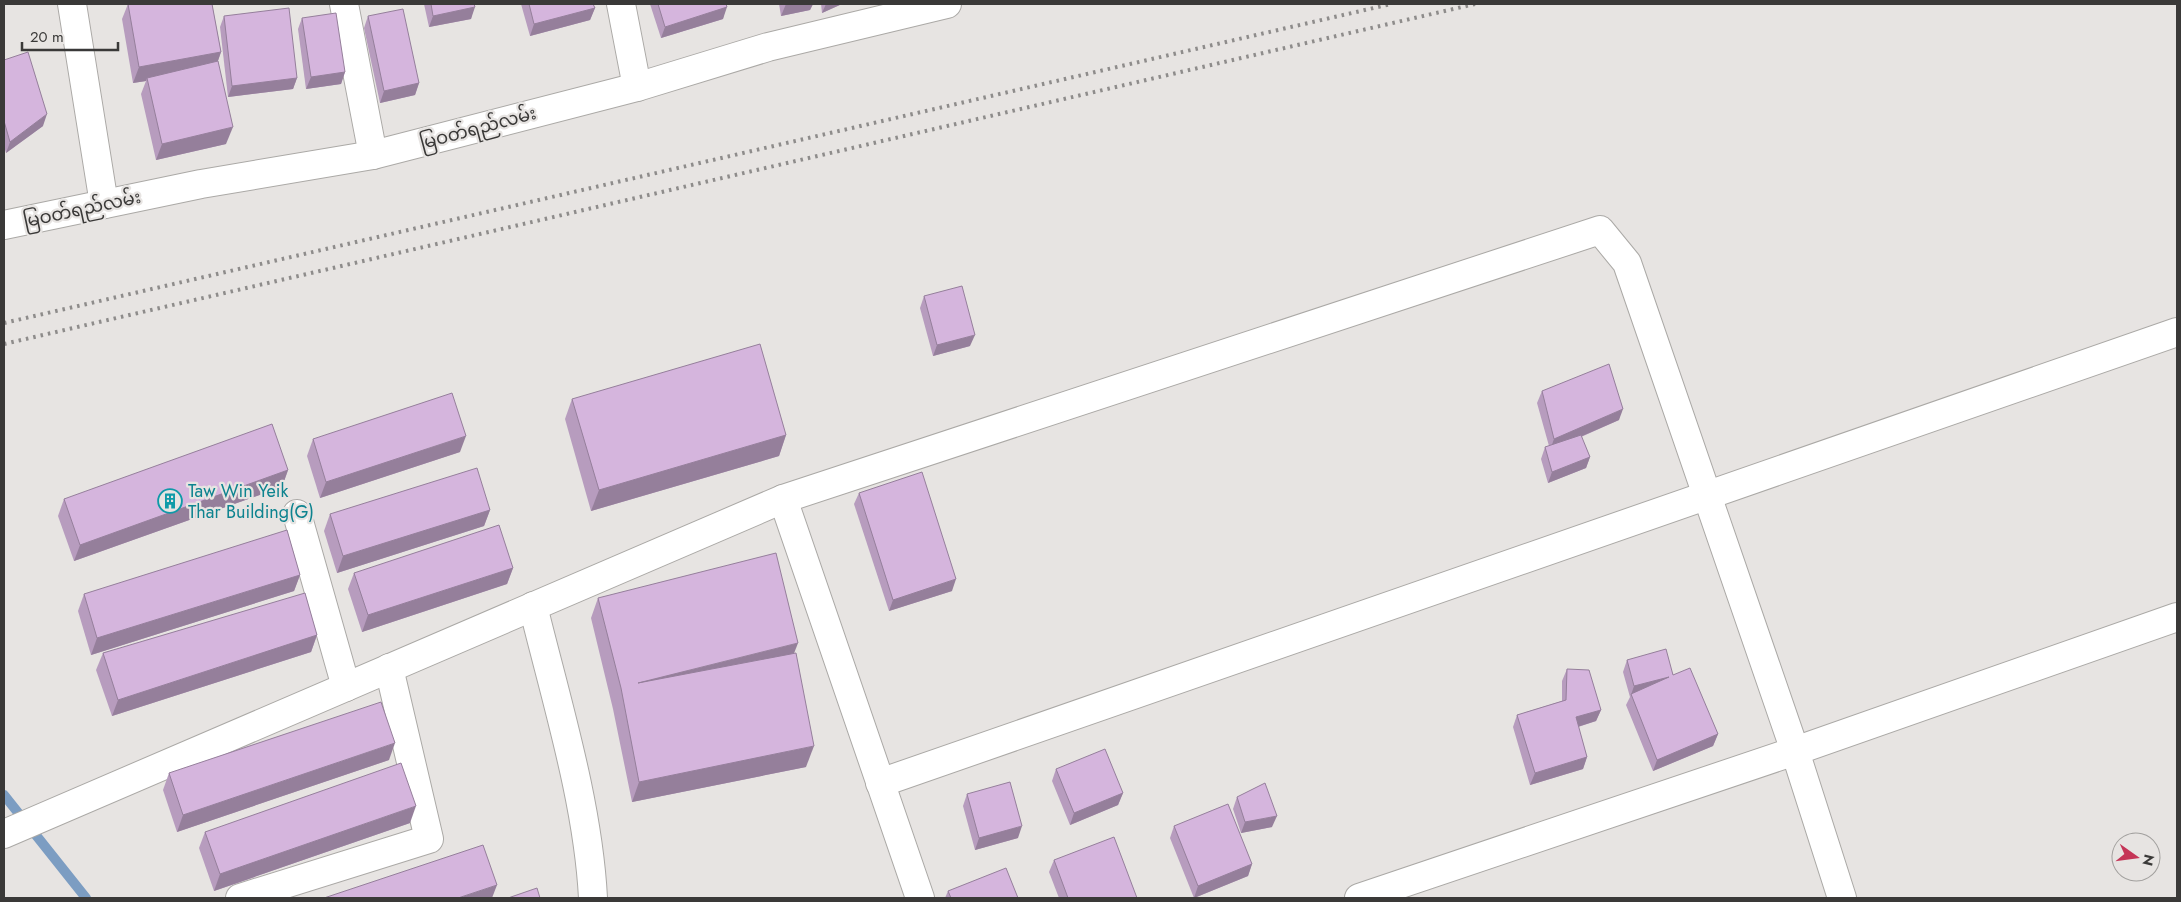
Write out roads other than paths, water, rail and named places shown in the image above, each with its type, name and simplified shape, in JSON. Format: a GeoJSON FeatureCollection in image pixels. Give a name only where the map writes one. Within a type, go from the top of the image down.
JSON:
{"type":"FeatureCollection","features":[{"type":"Feature","properties":{"kind":"street"},"geometry":{"type":"LineString","coordinates":[[72,4],[104,204]]}},
{"type":"Feature","properties":{"kind":"street"},"geometry":{"type":"LineString","coordinates":[[344,4],[373,155]]}},
{"type":"Feature","properties":{"kind":"street"},"geometry":{"type":"LineString","coordinates":[[621,4],[637,86]]}},
{"type":"Feature","properties":{"kind":"street","name":"မြဝတ်ရည်လမ်း"},"geometry":{"type":"LineString","coordinates":[[4,225],[201,184],[373,155],[637,86],[898,9],[947,4]]}},
{"type":"Feature","properties":{"kind":"street"},"geometry":{"type":"LineString","coordinates":[[4,834],[783,499],[1600,230],[1627,263],[1795,751],[1842,898]]}},
{"type":"Feature","properties":{"kind":"street"},"geometry":{"type":"LineString","coordinates":[[880,783],[2177,332]]}},
{"type":"Feature","properties":{"kind":"street"},"geometry":{"type":"LineString","coordinates":[[783,499],[920,898]]}},
{"type":"Feature","properties":{"kind":"street"},"geometry":{"type":"LineString","coordinates":[[298,514],[346,687]]}},
{"type":"Feature","properties":{"kind":"street"},"geometry":{"type":"LineString","coordinates":[[532,606],[572,762],[592,870],[593,898]]}},
{"type":"Feature","properties":{"kind":"street"},"geometry":{"type":"LineString","coordinates":[[1359,898],[1795,751],[2177,617]]}},
{"type":"Feature","properties":{"kind":"street"},"geometry":{"type":"LineString","coordinates":[[240,898],[429,839],[390,668]]}},
{"type":"Feature","properties":{"kind":"waterway"},"geometry":{"type":"LineString","coordinates":[[4,795],[86,898]]}},
{"type":"Feature","properties":{"kind":"railway"},"geometry":{"type":"LineString","coordinates":[[4,323],[1391,4]]}},
{"type":"Feature","properties":{"kind":"railway"},"geometry":{"type":"LineString","coordinates":[[4,344],[1475,4]]}},
{"type":"Feature","properties":{"kind":"place","name":"Taw Win Yeik Thar Building(G)"},"geometry":{"type":"Point","coordinates":[170,501]}}]}
